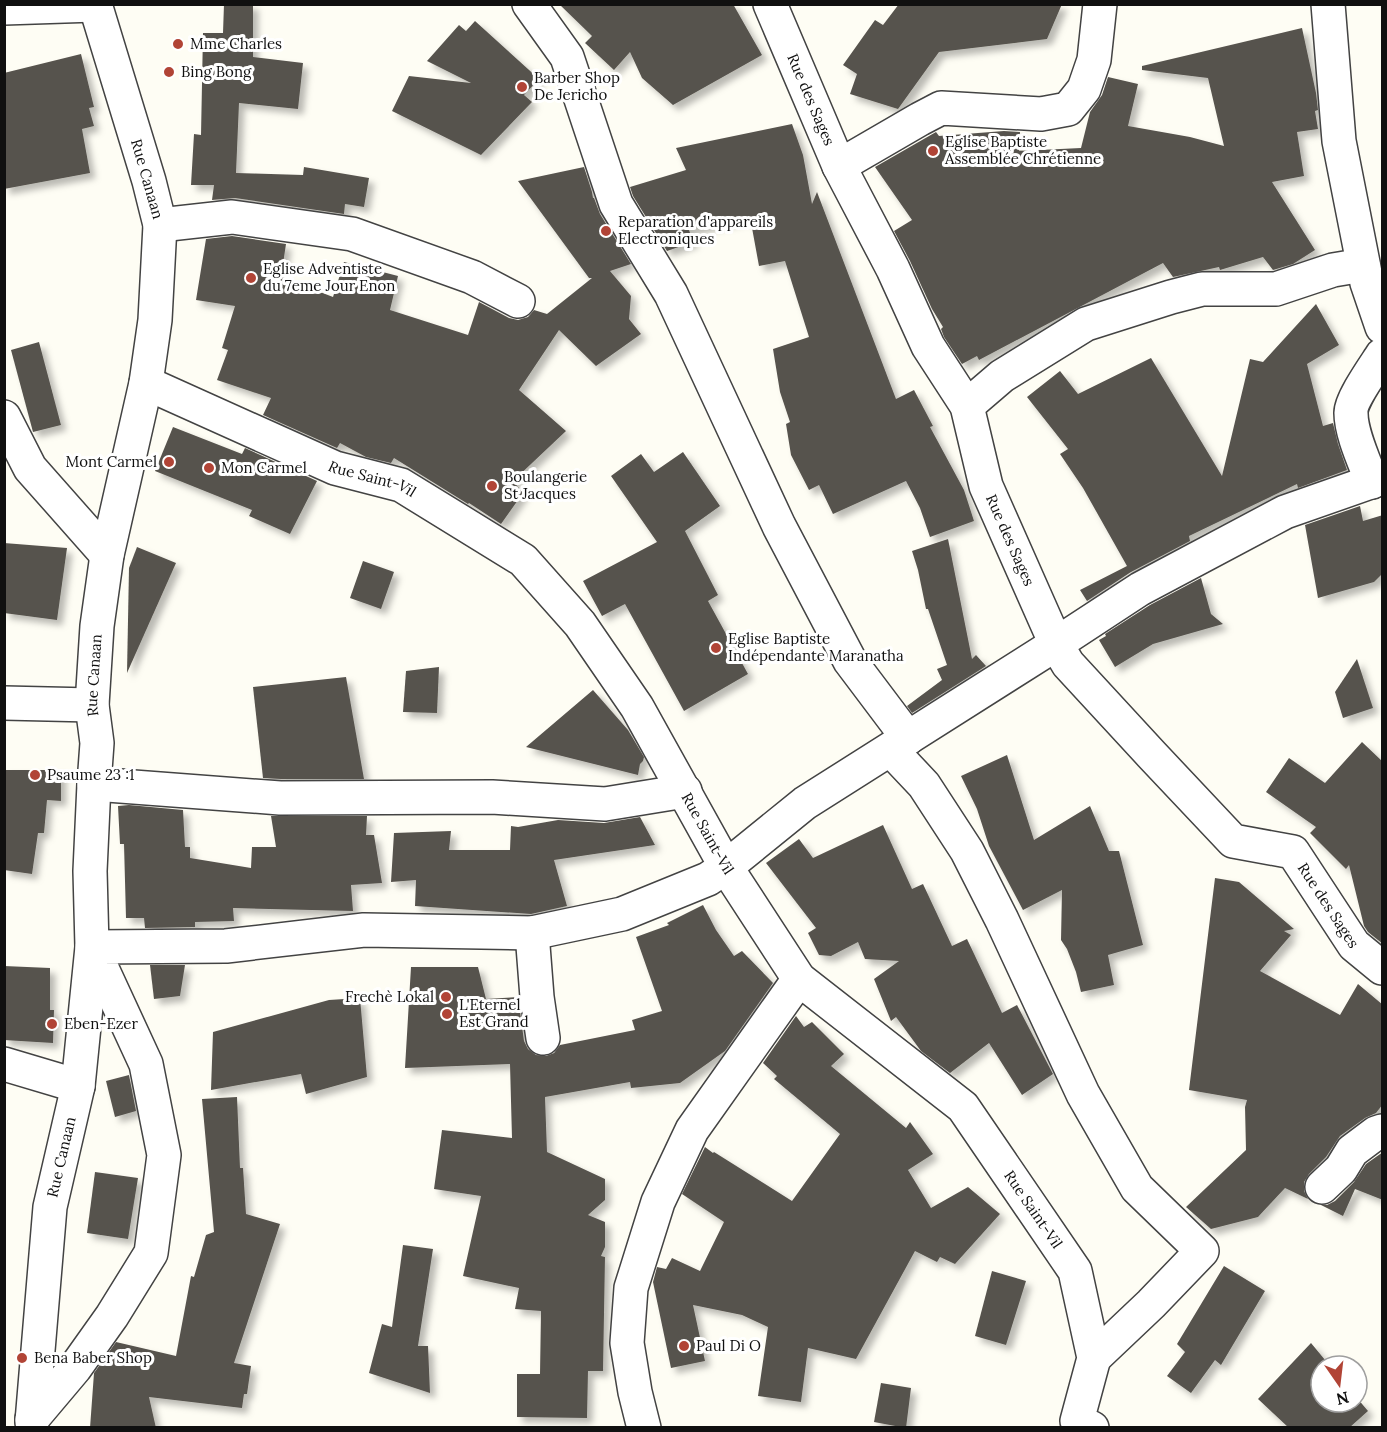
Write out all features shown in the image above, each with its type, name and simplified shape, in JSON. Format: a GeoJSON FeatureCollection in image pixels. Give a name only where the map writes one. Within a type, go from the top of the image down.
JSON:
{"type":"FeatureCollection","features":[{"type":"Feature","properties":{"kind":"street"},"geometry":{"type":"LineString","coordinates":[[529,4],[567,57],[616,204],[671,294],[779,526],[850,661],[924,785],[967,851],[1002,920],[1083,1094],[1137,1188],[1202,1251],[1094,1358]]}},
{"type":"Feature","properties":{"kind":"street","name":"Rue des Sages"},"geometry":{"type":"LineString","coordinates":[[770,4],[838,166],[893,268],[928,346],[967,406],[986,486],[1056,644],[1068,664],[1233,841],[1293,852],[1354,945],[1383,968]]}},
{"type":"Feature","properties":{"kind":"street"},"geometry":{"type":"LineString","coordinates":[[838,166],[941,108],[1041,114],[1068,109],[1084,89],[1094,60],[1100,4]]}},
{"type":"Feature","properties":{"kind":"street"},"geometry":{"type":"LineString","coordinates":[[1328,4],[1339,141],[1367,283],[1383,327]]}},
{"type":"Feature","properties":{"kind":"street"},"geometry":{"type":"LineString","coordinates":[[4,8],[95,5]]}},
{"type":"Feature","properties":{"kind":"street","name":"Rue Canaan"},"geometry":{"type":"LineString","coordinates":[[32,1423],[50,1207],[78,1086],[92,948],[90,871],[93,783],[98,743],[92,705],[98,626],[107,555],[146,383],[155,320],[160,225],[149,181],[95,5]]}},
{"type":"Feature","properties":{"kind":"street"},"geometry":{"type":"LineString","coordinates":[[160,225],[232,217],[352,234],[472,277],[518,301]]}},
{"type":"Feature","properties":{"kind":"street"},"geometry":{"type":"LineString","coordinates":[[967,406],[1002,376],[1086,324],[1202,289],[1276,289],[1333,270],[1363,265]]}},
{"type":"Feature","properties":{"kind":"street"},"geometry":{"type":"LineString","coordinates":[[32,1423],[112,1316],[151,1253],[164,1155],[146,1064],[92,948],[226,946],[364,930],[532,933],[622,914],[708,879],[805,803],[1140,589],[1285,512],[1377,480],[1357,443],[1350,411],[1363,384],[1383,355]]}},
{"type":"Feature","properties":{"kind":"street","name":"Rue Saint-Vil"},"geometry":{"type":"LineString","coordinates":[[146,383],[335,468],[401,485],[523,560],[580,624],[638,707],[726,867],[799,979],[963,1107],[1075,1271],[1094,1358],[1082,1425]]}},
{"type":"Feature","properties":{"kind":"street"},"geometry":{"type":"LineString","coordinates":[[4,417],[30,468],[107,555]]}},
{"type":"Feature","properties":{"kind":"street"},"geometry":{"type":"LineString","coordinates":[[4,703],[92,705]]}},
{"type":"Feature","properties":{"kind":"street"},"geometry":{"type":"LineString","coordinates":[[93,783],[280,798],[492,797],[605,804],[685,792]]}},
{"type":"Feature","properties":{"kind":"street"},"geometry":{"type":"LineString","coordinates":[[532,933],[543,1038]]}},
{"type":"Feature","properties":{"kind":"street"},"geometry":{"type":"LineString","coordinates":[[644,1428],[627,1343],[631,1288],[658,1202],[692,1130],[799,979]]}},
{"type":"Feature","properties":{"kind":"street"},"geometry":{"type":"LineString","coordinates":[[4,1064],[78,1086]]}},
{"type":"Feature","properties":{"kind":"street"},"geometry":{"type":"LineString","coordinates":[[1322,1187],[1341,1169],[1352,1151],[1376,1133],[1383,1131]]}},
{"type":"Feature","properties":{"kind":"building"},"geometry":{"type":"Polygon","coordinates":[[[224,4],[253,4],[253,57],[303,63],[298,109],[239,103],[236,173],[303,175],[304,167],[369,178],[364,207],[345,204],[344,214],[235,198],[212,200],[214,185],[191,185],[194,134],[201,135],[203,33],[223,33],[224,4]]]}},
{"type":"Feature","properties":{"kind":"building"},"geometry":{"type":"Polygon","coordinates":[[[559,4],[733,4],[762,55],[673,105],[642,78],[630,52],[614,70],[585,43],[592,36],[559,4]]]}},
{"type":"Feature","properties":{"kind":"building"},"geometry":{"type":"Polygon","coordinates":[[[899,4],[1062,4],[1047,39],[939,52],[898,109],[850,94],[857,74],[843,65],[875,20],[883,25],[899,4]]]}},
{"type":"Feature","properties":{"kind":"building"},"geometry":{"type":"Polygon","coordinates":[[[475,21],[539,79],[524,95],[532,102],[481,155],[392,111],[409,76],[471,83],[427,61],[459,25],[466,31],[475,21]]]}},
{"type":"Feature","properties":{"kind":"building"},"geometry":{"type":"Polygon","coordinates":[[[1302,28],[1316,93],[1318,110],[1315,111],[1318,129],[1297,132],[1304,176],[1272,182],[1315,250],[1293,264],[1273,270],[1263,257],[1220,270],[1219,267],[1173,277],[1163,263],[979,360],[977,356],[962,364],[944,337],[941,329],[943,327],[894,231],[912,220],[875,167],[936,132],[939,136],[1020,132],[1019,151],[1081,148],[1090,112],[1102,95],[1108,77],[1138,84],[1128,126],[1190,137],[1224,146],[1208,78],[1142,70],[1142,66],[1302,28]]]}},
{"type":"Feature","properties":{"kind":"building"},"geometry":{"type":"Polygon","coordinates":[[[81,54],[94,107],[89,108],[94,126],[82,129],[90,173],[4,189],[4,73],[81,54]]]}},
{"type":"Feature","properties":{"kind":"building"},"geometry":{"type":"Polygon","coordinates":[[[792,124],[803,155],[812,204],[817,192],[896,399],[914,390],[933,426],[930,427],[964,490],[974,521],[930,537],[920,508],[906,481],[833,514],[819,485],[809,490],[791,455],[786,424],[790,422],[780,392],[773,349],[809,337],[785,261],[759,266],[750,217],[689,230],[693,242],[667,251],[633,196],[630,187],[686,170],[676,148],[792,124]]]}},
{"type":"Feature","properties":{"kind":"building"},"geometry":{"type":"Polygon","coordinates":[[[584,167],[600,214],[631,264],[610,271],[631,296],[629,319],[641,334],[596,366],[559,330],[519,390],[566,431],[513,481],[523,493],[501,524],[394,458],[391,463],[366,457],[340,443],[337,448],[263,415],[271,398],[217,380],[228,350],[222,348],[235,306],[196,300],[206,239],[232,236],[286,244],[281,277],[333,297],[344,262],[398,276],[390,310],[468,335],[479,302],[509,318],[518,320],[528,317],[534,310],[547,314],[592,278],[589,278],[518,181],[584,167]]]}},
{"type":"Feature","properties":{"kind":"building"},"geometry":{"type":"Polygon","coordinates":[[[1316,304],[1339,345],[1307,364],[1323,426],[1333,423],[1347,470],[1298,488],[1297,484],[1189,536],[1190,541],[1131,572],[1087,601],[1080,590],[1127,566],[1083,488],[1060,454],[1068,449],[1027,397],[1060,371],[1078,394],[1151,358],[1222,476],[1250,359],[1263,362],[1316,304]]]}},
{"type":"Feature","properties":{"kind":"building"},"geometry":{"type":"Polygon","coordinates":[[[39,342],[61,425],[33,432],[11,350],[39,342]]]}},
{"type":"Feature","properties":{"kind":"building"},"geometry":{"type":"Polygon","coordinates":[[[173,427],[242,454],[245,448],[317,481],[290,534],[249,516],[252,510],[155,471],[173,427]]]}},
{"type":"Feature","properties":{"kind":"building"},"geometry":{"type":"Polygon","coordinates":[[[683,452],[720,506],[685,531],[718,595],[708,601],[748,674],[684,711],[625,604],[602,616],[583,581],[657,542],[611,476],[641,454],[654,472],[683,452]]]}},
{"type":"Feature","properties":{"kind":"building"},"geometry":{"type":"Polygon","coordinates":[[[1360,506],[1363,521],[1383,515],[1383,573],[1374,582],[1318,598],[1305,525],[1360,506]]]}},
{"type":"Feature","properties":{"kind":"building"},"geometry":{"type":"Polygon","coordinates":[[[948,539],[972,659],[976,655],[986,666],[912,713],[907,706],[942,680],[937,669],[947,665],[928,609],[926,609],[912,551],[948,539]]]}},
{"type":"Feature","properties":{"kind":"building"},"geometry":{"type":"Polygon","coordinates":[[[4,543],[67,548],[57,620],[4,613],[4,543]]]}},
{"type":"Feature","properties":{"kind":"building"},"geometry":{"type":"Polygon","coordinates":[[[137,547],[176,563],[127,673],[129,568],[137,547]]]}},
{"type":"Feature","properties":{"kind":"building"},"geometry":{"type":"Polygon","coordinates":[[[363,561],[394,572],[381,609],[350,598],[363,561]]]}},
{"type":"Feature","properties":{"kind":"building"},"geometry":{"type":"Polygon","coordinates":[[[1201,578],[1211,614],[1223,624],[1153,644],[1115,667],[1099,640],[1150,605],[1201,578]]]}},
{"type":"Feature","properties":{"kind":"building"},"geometry":{"type":"Polygon","coordinates":[[[1357,659],[1373,708],[1343,718],[1335,692],[1357,659]]]}},
{"type":"Feature","properties":{"kind":"building"},"geometry":{"type":"Polygon","coordinates":[[[439,667],[437,713],[403,712],[406,671],[439,667]]]}},
{"type":"Feature","properties":{"kind":"building"},"geometry":{"type":"Polygon","coordinates":[[[346,677],[364,779],[263,778],[253,687],[346,677]]]}},
{"type":"Feature","properties":{"kind":"building"},"geometry":{"type":"Polygon","coordinates":[[[593,690],[628,730],[644,757],[638,775],[526,747],[593,690]]]}},
{"type":"Feature","properties":{"kind":"building"},"geometry":{"type":"Polygon","coordinates":[[[1362,742],[1383,762],[1383,944],[1364,926],[1349,865],[1346,869],[1310,833],[1316,827],[1266,792],[1289,758],[1325,783],[1362,742]]]}},
{"type":"Feature","properties":{"kind":"building"},"geometry":{"type":"Polygon","coordinates":[[[1007,755],[1034,840],[1090,806],[1109,851],[1119,851],[1143,945],[1108,955],[1114,985],[1081,992],[1076,972],[1061,940],[1062,890],[1023,910],[989,846],[977,809],[961,776],[1007,755]]]}},
{"type":"Feature","properties":{"kind":"building"},"geometry":{"type":"Polygon","coordinates":[[[4,770],[61,770],[61,801],[47,800],[44,833],[38,833],[32,874],[4,870],[4,770]]]}},
{"type":"Feature","properties":{"kind":"building"},"geometry":{"type":"Polygon","coordinates":[[[118,806],[183,810],[185,847],[190,847],[190,858],[251,868],[252,847],[276,847],[271,816],[367,816],[366,835],[374,835],[382,883],[351,885],[353,911],[233,908],[234,921],[195,922],[195,927],[145,928],[144,918],[126,918],[124,844],[120,844],[118,806]]]}},
{"type":"Feature","properties":{"kind":"building"},"geometry":{"type":"Polygon","coordinates":[[[640,817],[655,845],[554,860],[567,906],[531,914],[415,906],[416,880],[391,882],[394,833],[451,831],[449,850],[510,850],[511,826],[518,827],[558,820],[604,823],[640,817]]]}},
{"type":"Feature","properties":{"kind":"building"},"geometry":{"type":"Polygon","coordinates":[[[883,825],[912,889],[923,884],[952,946],[967,939],[1002,1013],[1017,1005],[1053,1074],[1022,1095],[989,1043],[950,1073],[921,1051],[896,1017],[891,1021],[874,979],[899,961],[865,959],[858,942],[831,956],[819,955],[808,933],[816,928],[766,863],[799,839],[813,858],[883,825]]]}},
{"type":"Feature","properties":{"kind":"building"},"geometry":{"type":"Polygon","coordinates":[[[1215,878],[1239,882],[1294,929],[1284,931],[1291,935],[1260,971],[1340,1015],[1358,984],[1383,1005],[1383,1104],[1376,1113],[1340,1136],[1326,1157],[1309,1174],[1304,1182],[1304,1191],[1308,1199],[1285,1188],[1258,1217],[1211,1229],[1186,1207],[1246,1150],[1245,1107],[1247,1100],[1189,1090],[1215,878]]]}},
{"type":"Feature","properties":{"kind":"building"},"geometry":{"type":"Polygon","coordinates":[[[703,905],[716,930],[734,956],[742,951],[773,983],[725,1051],[680,1083],[631,1088],[630,1082],[545,1097],[547,1152],[605,1179],[605,1200],[588,1215],[605,1222],[605,1247],[601,1256],[605,1257],[603,1371],[588,1371],[587,1418],[517,1417],[517,1374],[540,1374],[541,1311],[515,1309],[519,1288],[463,1276],[481,1196],[434,1189],[442,1130],[512,1138],[510,1064],[405,1068],[411,967],[478,967],[486,999],[518,997],[524,1041],[528,1049],[536,1055],[546,1056],[554,1053],[560,1045],[635,1030],[632,1020],[662,1011],[636,937],[669,925],[667,923],[703,905]]]}},
{"type":"Feature","properties":{"kind":"building"},"geometry":{"type":"Polygon","coordinates":[[[150,965],[185,965],[180,996],[154,999],[150,965]]]}},
{"type":"Feature","properties":{"kind":"building"},"geometry":{"type":"Polygon","coordinates":[[[4,966],[50,968],[50,1010],[54,1010],[53,1043],[4,1040],[4,966]]]}},
{"type":"Feature","properties":{"kind":"building"},"geometry":{"type":"Polygon","coordinates":[[[360,998],[367,1077],[306,1094],[301,1074],[211,1090],[213,1032],[329,1000],[360,998]]]}},
{"type":"Feature","properties":{"kind":"building"},"geometry":{"type":"Polygon","coordinates":[[[796,1016],[804,1027],[812,1022],[844,1054],[831,1066],[906,1128],[910,1122],[933,1154],[908,1170],[931,1208],[968,1187],[1000,1214],[955,1264],[940,1257],[937,1262],[915,1251],[856,1359],[808,1348],[801,1402],[758,1396],[768,1327],[742,1315],[693,1305],[705,1361],[671,1368],[653,1282],[657,1267],[666,1269],[672,1258],[700,1271],[724,1222],[682,1194],[705,1147],[792,1201],[840,1134],[774,1079],[777,1076],[763,1063],[796,1016]]]}},
{"type":"Feature","properties":{"kind":"building"},"geometry":{"type":"Polygon","coordinates":[[[129,1075],[136,1111],[115,1117],[106,1081],[129,1075]]]}},
{"type":"Feature","properties":{"kind":"building"},"geometry":{"type":"Polygon","coordinates":[[[237,1097],[240,1168],[243,1168],[246,1214],[280,1224],[234,1363],[251,1366],[247,1394],[244,1394],[242,1408],[149,1397],[156,1428],[90,1428],[94,1373],[116,1342],[176,1356],[191,1276],[194,1277],[206,1235],[214,1232],[202,1099],[237,1097]]]}},
{"type":"Feature","properties":{"kind":"building"},"geometry":{"type":"Polygon","coordinates":[[[1383,1152],[1383,1200],[1355,1189],[1343,1216],[1321,1205],[1335,1201],[1354,1182],[1366,1164],[1383,1152]]]}},
{"type":"Feature","properties":{"kind":"building"},"geometry":{"type":"Polygon","coordinates":[[[95,1172],[138,1178],[128,1239],[87,1233],[95,1172]]]}},
{"type":"Feature","properties":{"kind":"building"},"geometry":{"type":"Polygon","coordinates":[[[403,1245],[433,1249],[418,1346],[428,1346],[430,1393],[369,1373],[382,1324],[392,1327],[403,1245]]]}},
{"type":"Feature","properties":{"kind":"building"},"geometry":{"type":"Polygon","coordinates":[[[1224,1266],[1265,1291],[1221,1365],[1215,1360],[1191,1393],[1167,1376],[1185,1352],[1177,1344],[1224,1266]]]}},
{"type":"Feature","properties":{"kind":"building"},"geometry":{"type":"Polygon","coordinates":[[[992,1271],[1026,1281],[1006,1345],[975,1336],[992,1271]]]}},
{"type":"Feature","properties":{"kind":"building"},"geometry":{"type":"Polygon","coordinates":[[[1311,1343],[1320,1354],[1309,1354],[1309,1414],[1365,1414],[1349,1428],[1289,1428],[1258,1399],[1311,1343]]]}},
{"type":"Feature","properties":{"kind":"building"},"geometry":{"type":"Polygon","coordinates":[[[881,1383],[911,1388],[906,1428],[874,1422],[881,1383]]]}},
{"type":"Feature","properties":{"kind":"place","name":"Mme Charles"},"geometry":{"type":"Point","coordinates":[178,44]}},
{"type":"Feature","properties":{"kind":"place","name":"Bing Bong"},"geometry":{"type":"Point","coordinates":[169,72]}},
{"type":"Feature","properties":{"kind":"place","name":"Barber Shop De Jericho"},"geometry":{"type":"Point","coordinates":[522,87]}},
{"type":"Feature","properties":{"kind":"place","name":"Eglise Baptiste Assemblée Chrétienne"},"geometry":{"type":"Point","coordinates":[933,151]}},
{"type":"Feature","properties":{"kind":"place","name":"Reparation d'appareils Electroniques"},"geometry":{"type":"Point","coordinates":[606,231]}},
{"type":"Feature","properties":{"kind":"place","name":"Eglise Adventiste du 7eme Jour Enon"},"geometry":{"type":"Point","coordinates":[251,278]}},
{"type":"Feature","properties":{"kind":"place","name":"Mont Carmel"},"geometry":{"type":"Point","coordinates":[169,462]}},
{"type":"Feature","properties":{"kind":"place","name":"Mon Carmel"},"geometry":{"type":"Point","coordinates":[209,468]}},
{"type":"Feature","properties":{"kind":"place","name":"Boulangerie St Jacques"},"geometry":{"type":"Point","coordinates":[492,486]}},
{"type":"Feature","properties":{"kind":"place","name":"Eglise Baptiste Indépendante Maranatha"},"geometry":{"type":"Point","coordinates":[716,648]}},
{"type":"Feature","properties":{"kind":"place","name":"Psaume 23 :1"},"geometry":{"type":"Point","coordinates":[35,775]}},
{"type":"Feature","properties":{"kind":"place","name":"Frechè Lokal"},"geometry":{"type":"Point","coordinates":[446,997]}},
{"type":"Feature","properties":{"kind":"place","name":"L'Eternel Est Grand"},"geometry":{"type":"Point","coordinates":[447,1014]}},
{"type":"Feature","properties":{"kind":"place","name":"Eben-Ezer"},"geometry":{"type":"Point","coordinates":[52,1024]}},
{"type":"Feature","properties":{"kind":"place","name":"Paul Di O"},"geometry":{"type":"Point","coordinates":[684,1346]}},
{"type":"Feature","properties":{"kind":"place","name":"Bena Baber Shop"},"geometry":{"type":"Point","coordinates":[22,1358]}}]}
